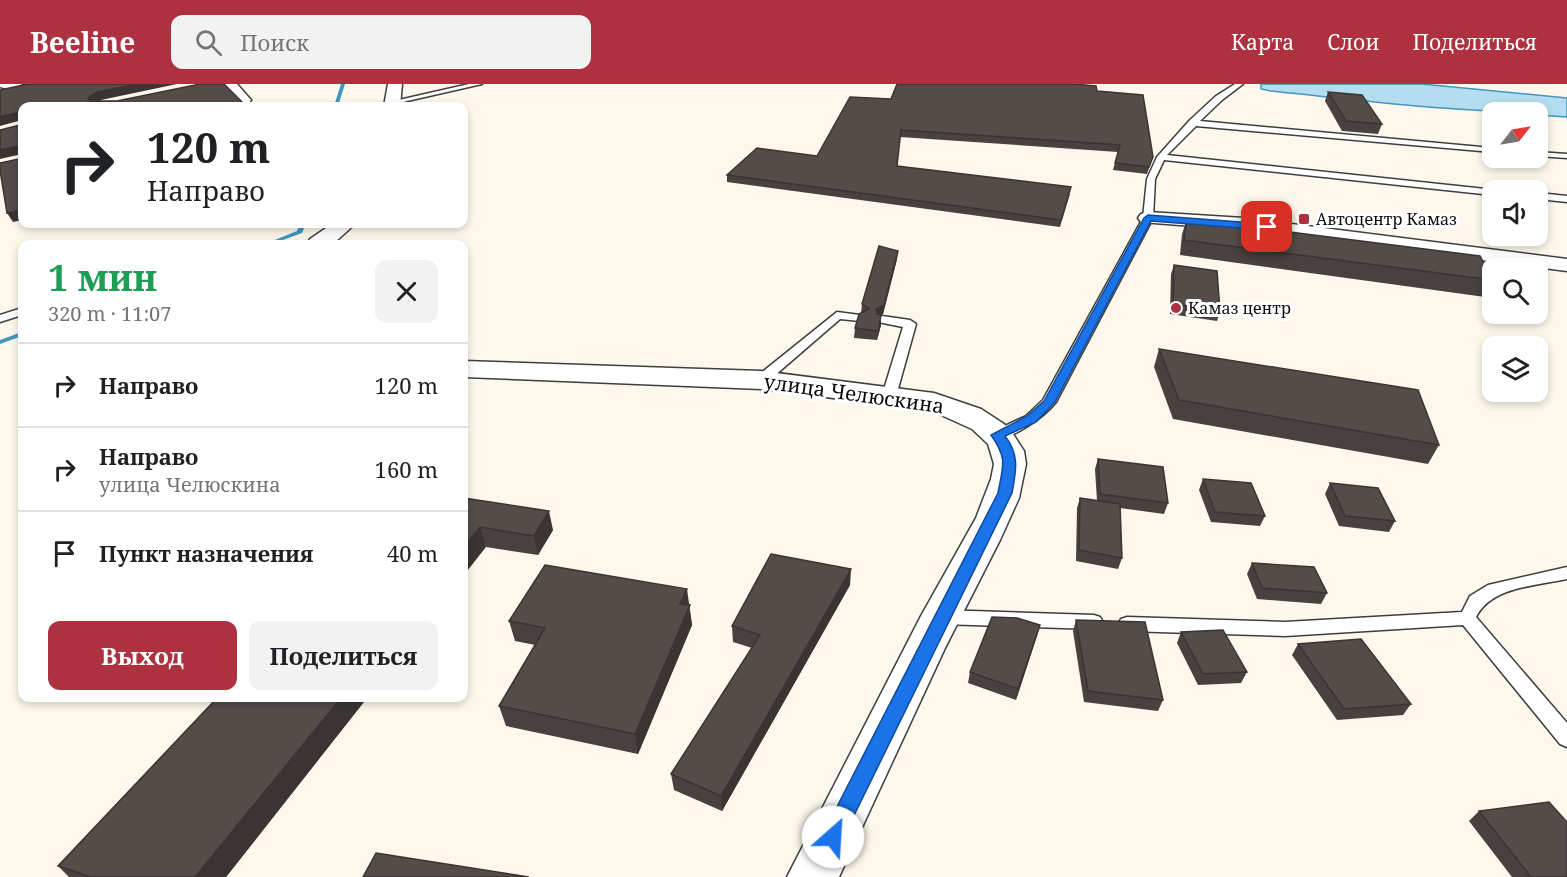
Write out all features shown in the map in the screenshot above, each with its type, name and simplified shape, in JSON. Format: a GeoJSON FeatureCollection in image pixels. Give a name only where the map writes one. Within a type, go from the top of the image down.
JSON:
{"type":"FeatureCollection","features":[{"type":"Feature","properties":{"kind":"street"},"geometry":{"type":"LineString","coordinates":[[3,84],[20,88]]}},
{"type":"Feature","properties":{"kind":"street"},"geometry":{"type":"LineString","coordinates":[[0,92],[38,84]]}},
{"type":"Feature","properties":{"kind":"street"},"geometry":{"type":"LineString","coordinates":[[230,84],[244,100]]}},
{"type":"Feature","properties":{"kind":"street"},"geometry":{"type":"LineString","coordinates":[[393,102],[395,84]]}},
{"type":"Feature","properties":{"kind":"street"},"geometry":{"type":"LineString","coordinates":[[1148,218],[1244,224],[1567,265]]}},
{"type":"Feature","properties":{"kind":"street"},"geometry":{"type":"LineString","coordinates":[[325,240],[339,228]]}},
{"type":"Feature","properties":{"kind":"street","name":"улица Челюскина"},"geometry":{"type":"LineString","coordinates":[[468,369],[761,380],[934,402],[981,420],[1006,447],[1011,463],[1005,493],[813,877]]}},
{"type":"Feature","properties":{"kind":"lane"},"geometry":{"type":"LineString","coordinates":[[402,102],[479,84]]}},
{"type":"Feature","properties":{"kind":"lane"},"geometry":{"type":"LineString","coordinates":[[997,435],[1032,419],[1049,402],[1148,218],[1151,179],[1161,157],[1219,98],[1240,84]]}},
{"type":"Feature","properties":{"kind":"lane"},"geometry":{"type":"LineString","coordinates":[[1192,123],[1482,149]]}},
{"type":"Feature","properties":{"kind":"lane"},"geometry":{"type":"LineString","coordinates":[[1548,155],[1567,156]]}},
{"type":"Feature","properties":{"kind":"lane"},"geometry":{"type":"LineString","coordinates":[[1161,157],[1482,191]]}},
{"type":"Feature","properties":{"kind":"lane"},"geometry":{"type":"LineString","coordinates":[[1548,197],[1567,200]]}},
{"type":"Feature","properties":{"kind":"lane"},"geometry":{"type":"LineString","coordinates":[[0,319],[18,312]]}},
{"type":"Feature","properties":{"kind":"lane"},"geometry":{"type":"LineString","coordinates":[[761,380],[837,315],[860,318]]}},
{"type":"Feature","properties":{"kind":"lane"},"geometry":{"type":"LineString","coordinates":[[882,320],[910,324],[889,396]]}},
{"type":"Feature","properties":{"kind":"lane"},"geometry":{"type":"LineString","coordinates":[[1467,618],[1476,601],[1494,589],[1567,573]]}},
{"type":"Feature","properties":{"kind":"lane"},"geometry":{"type":"LineString","coordinates":[[941,617],[1285,629],[1467,618]]}},
{"type":"Feature","properties":{"kind":"lane"},"geometry":{"type":"LineString","coordinates":[[1467,618],[1567,738]]}},
{"type":"Feature","properties":{"kind":"water"},"geometry":{"type":"Polygon","coordinates":[[[1261,84],[1422,84],[1567,98],[1567,117],[1548,116],[1548,102],[1482,102],[1482,110],[1438,108],[1261,89],[1261,84]]]}},
{"type":"Feature","properties":{"kind":"building"},"geometry":{"type":"Polygon","coordinates":[[[28,84],[138,84],[97,92],[88,98],[90,101],[117,101],[200,84],[224,84],[242,102],[18,102],[18,112],[0,117],[0,90],[28,84]]]}},
{"type":"Feature","properties":{"kind":"building"},"geometry":{"type":"Polygon","coordinates":[[[897,84],[1074,84],[1096,86],[1097,91],[1143,95],[1153,157],[1149,167],[1115,163],[1120,145],[901,130],[897,166],[1071,187],[1061,220],[727,175],[757,148],[817,156],[850,97],[891,99],[897,84]]]}},
{"type":"Feature","properties":{"kind":"building"},"geometry":{"type":"Polygon","coordinates":[[[1328,92],[1362,95],[1382,124],[1346,121],[1328,92]]]}},
{"type":"Feature","properties":{"kind":"building"},"geometry":{"type":"Polygon","coordinates":[[[18,126],[18,146],[0,150],[0,130],[18,126]]]}},
{"type":"Feature","properties":{"kind":"building"},"geometry":{"type":"Polygon","coordinates":[[[18,159],[18,211],[7,213],[0,163],[18,159]]]}},
{"type":"Feature","properties":{"kind":"building"},"geometry":{"type":"Polygon","coordinates":[[[1187,219],[1480,256],[1482,279],[1184,240],[1187,219]]]}},
{"type":"Feature","properties":{"kind":"building"},"geometry":{"type":"Polygon","coordinates":[[[879,246],[898,251],[884,305],[876,309],[877,314],[881,315],[878,331],[855,328],[859,314],[869,309],[862,304],[879,246]]]}},
{"type":"Feature","properties":{"kind":"building"},"geometry":{"type":"Polygon","coordinates":[[[1174,265],[1217,271],[1220,311],[1173,304],[1174,265]]]}},
{"type":"Feature","properties":{"kind":"building"},"geometry":{"type":"Polygon","coordinates":[[[1159,349],[1418,390],[1439,445],[1179,400],[1159,349]]]}},
{"type":"Feature","properties":{"kind":"building"},"geometry":{"type":"Polygon","coordinates":[[[1098,459],[1163,467],[1168,503],[1100,494],[1098,459]]]}},
{"type":"Feature","properties":{"kind":"building"},"geometry":{"type":"Polygon","coordinates":[[[1203,479],[1251,483],[1265,516],[1215,512],[1203,479]]]}},
{"type":"Feature","properties":{"kind":"building"},"geometry":{"type":"Polygon","coordinates":[[[1330,483],[1378,488],[1395,521],[1345,516],[1330,483]]]}},
{"type":"Feature","properties":{"kind":"building"},"geometry":{"type":"Polygon","coordinates":[[[1080,498],[1120,504],[1122,558],[1079,550],[1080,498]]]}},
{"type":"Feature","properties":{"kind":"building"},"geometry":{"type":"Polygon","coordinates":[[[468,499],[549,511],[534,536],[480,527],[468,542],[468,499]]]}},
{"type":"Feature","properties":{"kind":"building"},"geometry":{"type":"Polygon","coordinates":[[[771,554],[851,569],[721,796],[671,774],[760,635],[732,626],[771,554]]]}},
{"type":"Feature","properties":{"kind":"building"},"geometry":{"type":"Polygon","coordinates":[[[1252,563],[1314,567],[1327,593],[1262,588],[1252,563]]]}},
{"type":"Feature","properties":{"kind":"building"},"geometry":{"type":"Polygon","coordinates":[[[545,565],[687,589],[680,604],[690,605],[635,734],[499,706],[545,628],[509,621],[545,565]]]}},
{"type":"Feature","properties":{"kind":"building"},"geometry":{"type":"Polygon","coordinates":[[[992,617],[1017,618],[1040,625],[1018,689],[970,672],[992,617]]]}},
{"type":"Feature","properties":{"kind":"building"},"geometry":{"type":"Polygon","coordinates":[[[1076,620],[1145,622],[1163,700],[1088,691],[1076,620]]]}},
{"type":"Feature","properties":{"kind":"building"},"geometry":{"type":"Polygon","coordinates":[[[1223,630],[1247,672],[1203,674],[1181,632],[1223,630]]]}},
{"type":"Feature","properties":{"kind":"building"},"geometry":{"type":"Polygon","coordinates":[[[1361,639],[1411,704],[1344,709],[1298,644],[1361,639]]]}},
{"type":"Feature","properties":{"kind":"building"},"geometry":{"type":"Polygon","coordinates":[[[213,702],[338,702],[195,877],[91,877],[58,866],[213,702]]]}},
{"type":"Feature","properties":{"kind":"building"},"geometry":{"type":"Polygon","coordinates":[[[1549,802],[1567,822],[1567,877],[1531,877],[1479,811],[1549,802]]]}},
{"type":"Feature","properties":{"kind":"building"},"geometry":{"type":"Polygon","coordinates":[[[376,853],[529,877],[363,877],[376,853]]]}},
{"type":"Feature","properties":{"kind":"waterway"},"geometry":{"type":"LineString","coordinates":[[337,102],[343,84]]}},
{"type":"Feature","properties":{"kind":"waterway"},"geometry":{"type":"LineString","coordinates":[[279,240],[300,232],[302,228]]}},
{"type":"Feature","properties":{"kind":"waterway"},"geometry":{"type":"LineString","coordinates":[[0,342],[18,335]]}},
{"type":"Feature","properties":{"kind":"place","name":"Автоцентр Камаз"},"geometry":{"type":"Point","coordinates":[1304,219]}},
{"type":"Feature","properties":{"kind":"place","name":"Камаз центр"},"geometry":{"type":"Point","coordinates":[1176,308]}},
{"type":"Feature","properties":{"kind":"route"},"geometry":{"type":"LineString","coordinates":[[833,837],[1005,493],[1011,463],[1006,447],[997,435],[1032,419],[1049,402],[1148,218],[1267,227]]}}]}
